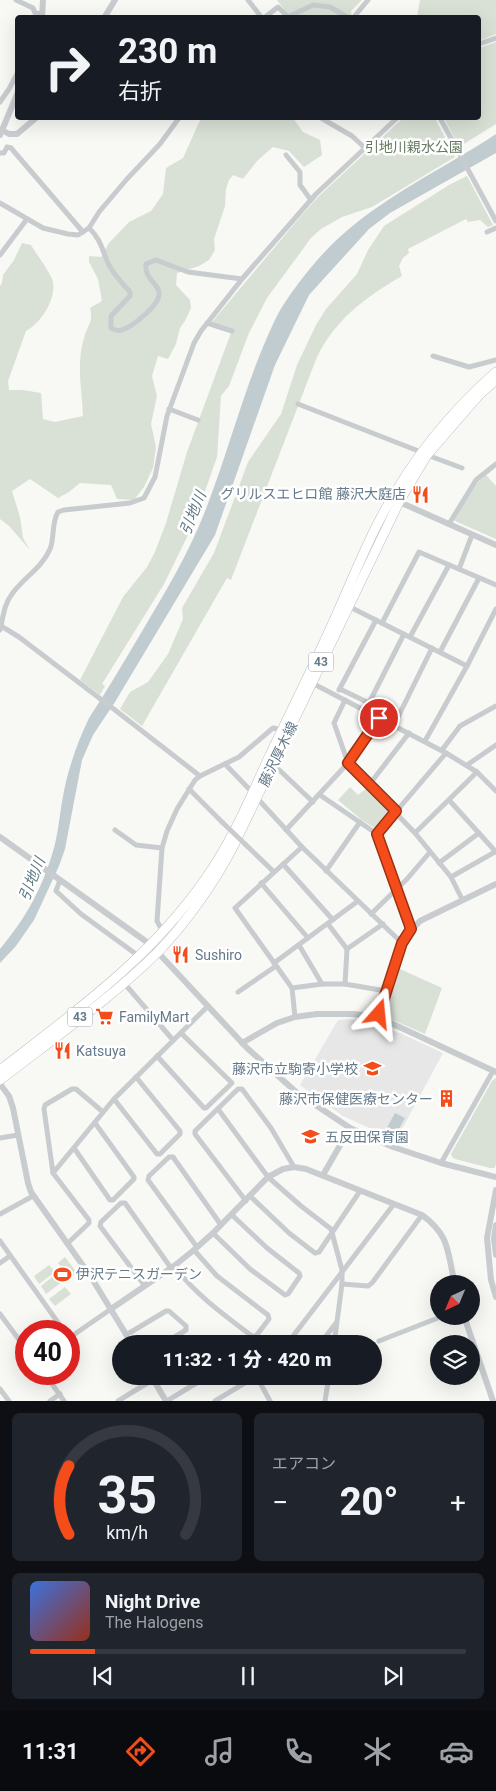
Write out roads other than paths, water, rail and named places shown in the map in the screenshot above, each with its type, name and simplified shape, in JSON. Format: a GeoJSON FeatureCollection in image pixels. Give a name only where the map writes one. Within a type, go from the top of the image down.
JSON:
{"type":"FeatureCollection","features":[{"type":"Feature","properties":{"kind":"main road","name":"藤沢厚木線"},"geometry":{"type":"LineString","coordinates":[[0,1080],[124,983],[198,903],[222,869],[378,523],[395,500],[437,432],[475,390],[496,372]]}},
{"type":"Feature","properties":{"kind":"main road","name":"藤沢厚木線"},"geometry":{"type":"LineString","coordinates":[[424,454],[480,394],[496,380]]}},
{"type":"Feature","properties":{"kind":"main road","name":"藤沢厚木線"},"geometry":{"type":"LineString","coordinates":[[0,1070],[87,1002],[140,957],[154,949],[163,932],[193,898],[227,845],[273,764],[285,731],[312,683],[395,500]]}},
{"type":"Feature","properties":{"kind":"street"},"geometry":{"type":"LineString","coordinates":[[16,0],[33,8],[38,15]]}},
{"type":"Feature","properties":{"kind":"street"},"geometry":{"type":"LineString","coordinates":[[38,15],[43,0]]}},
{"type":"Feature","properties":{"kind":"street"},"geometry":{"type":"LineString","coordinates":[[106,15],[115,0]]}},
{"type":"Feature","properties":{"kind":"street"},"geometry":{"type":"LineString","coordinates":[[248,0],[260,15]]}},
{"type":"Feature","properties":{"kind":"street"},"geometry":{"type":"LineString","coordinates":[[356,15],[368,0]]}},
{"type":"Feature","properties":{"kind":"street"},"geometry":{"type":"LineString","coordinates":[[292,15],[313,5],[330,7],[344,15]]}},
{"type":"Feature","properties":{"kind":"street"},"geometry":{"type":"LineString","coordinates":[[267,15],[278,7],[286,15]]}},
{"type":"Feature","properties":{"kind":"street"},"geometry":{"type":"LineString","coordinates":[[481,43],[496,38]]}},
{"type":"Feature","properties":{"kind":"street"},"geometry":{"type":"LineString","coordinates":[[0,102],[15,78]]}},
{"type":"Feature","properties":{"kind":"street"},"geometry":{"type":"LineString","coordinates":[[15,99],[1,132],[17,134],[34,120]]}},
{"type":"Feature","properties":{"kind":"street"},"geometry":{"type":"LineString","coordinates":[[0,203],[43,228],[78,235],[89,228],[113,194],[160,144],[178,120]]}},
{"type":"Feature","properties":{"kind":"street"},"geometry":{"type":"LineString","coordinates":[[325,120],[352,136],[365,148]]}},
{"type":"Feature","properties":{"kind":"street"},"geometry":{"type":"LineString","coordinates":[[200,776],[18,637],[1,628],[3,613],[11,594],[33,572],[50,550],[53,526],[58,512],[130,503],[139,500],[147,494],[155,477],[169,409],[194,343],[207,323],[242,279],[311,200],[395,120]]}},
{"type":"Feature","properties":{"kind":"street"},"geometry":{"type":"LineString","coordinates":[[441,120],[496,221]]}},
{"type":"Feature","properties":{"kind":"street"},"geometry":{"type":"LineString","coordinates":[[0,153],[4,153],[7,147],[11,148],[82,232]]}},
{"type":"Feature","properties":{"kind":"street"},"geometry":{"type":"LineString","coordinates":[[286,155],[300,172],[300,185],[311,200]]}},
{"type":"Feature","properties":{"kind":"street"},"geometry":{"type":"LineString","coordinates":[[0,255],[27,220]]}},
{"type":"Feature","properties":{"kind":"street"},"geometry":{"type":"LineString","coordinates":[[89,228],[97,235],[102,244],[108,264],[130,292],[128,300],[111,316],[111,328],[115,330],[121,330],[136,322],[156,302],[159,295],[158,290],[146,273],[146,264],[156,260],[188,272],[242,279]]}},
{"type":"Feature","properties":{"kind":"street"},"geometry":{"type":"LineString","coordinates":[[487,232],[496,228]]}},
{"type":"Feature","properties":{"kind":"street"},"geometry":{"type":"LineString","coordinates":[[207,323],[232,331]]}},
{"type":"Feature","properties":{"kind":"street"},"geometry":{"type":"LineString","coordinates":[[433,356],[469,368],[496,360]]}},
{"type":"Feature","properties":{"kind":"street"},"geometry":{"type":"LineString","coordinates":[[298,404],[462,468]]}},
{"type":"Feature","properties":{"kind":"street"},"geometry":{"type":"LineString","coordinates":[[169,409],[198,420]]}},
{"type":"Feature","properties":{"kind":"street"},"geometry":{"type":"LineString","coordinates":[[449,524],[476,480],[496,464]]}},
{"type":"Feature","properties":{"kind":"street"},"geometry":{"type":"LineString","coordinates":[[395,500],[496,545]]}},
{"type":"Feature","properties":{"kind":"street"},"geometry":{"type":"LineString","coordinates":[[459,569],[472,534]]}},
{"type":"Feature","properties":{"kind":"street"},"geometry":{"type":"LineString","coordinates":[[382,623],[419,552],[496,585]]}},
{"type":"Feature","properties":{"kind":"street"},"geometry":{"type":"LineString","coordinates":[[410,637],[449,565]]}},
{"type":"Feature","properties":{"kind":"street"},"geometry":{"type":"LineString","coordinates":[[440,652],[479,578]]}},
{"type":"Feature","properties":{"kind":"street"},"geometry":{"type":"LineString","coordinates":[[348,606],[467,666]]}},
{"type":"Feature","properties":{"kind":"street"},"geometry":{"type":"LineString","coordinates":[[425,741],[496,609]]}},
{"type":"Feature","properties":{"kind":"street"},"geometry":{"type":"LineString","coordinates":[[337,695],[376,620]]}},
{"type":"Feature","properties":{"kind":"street"},"geometry":{"type":"LineString","coordinates":[[369,703],[404,634]]}},
{"type":"Feature","properties":{"kind":"street"},"geometry":{"type":"LineString","coordinates":[[340,689],[398,717],[432,648]]}},
{"type":"Feature","properties":{"kind":"street"},"geometry":{"type":"LineString","coordinates":[[312,683],[425,741],[467,765],[496,791]]}},
{"type":"Feature","properties":{"kind":"street"},"geometry":{"type":"LineString","coordinates":[[345,700],[334,723],[348,763],[415,833],[451,877],[462,899]]}},
{"type":"Feature","properties":{"kind":"street"},"geometry":{"type":"LineString","coordinates":[[377,834],[444,752],[460,726],[496,706]]}},
{"type":"Feature","properties":{"kind":"street"},"geometry":{"type":"LineString","coordinates":[[286,830],[348,763],[379,718]]}},
{"type":"Feature","properties":{"kind":"street"},"geometry":{"type":"LineString","coordinates":[[163,932],[157,921],[162,848],[174,816],[189,789],[200,776],[248,751],[273,728],[285,731]]}},
{"type":"Feature","properties":{"kind":"street"},"geometry":{"type":"LineString","coordinates":[[369,785],[409,733]]}},
{"type":"Feature","properties":{"kind":"street"},"geometry":{"type":"LineString","coordinates":[[467,765],[496,745]]}},
{"type":"Feature","properties":{"kind":"street"},"geometry":{"type":"LineString","coordinates":[[225,764],[302,847],[402,943]]}},
{"type":"Feature","properties":{"kind":"street"},"geometry":{"type":"LineString","coordinates":[[273,764],[313,802]]}},
{"type":"Feature","properties":{"kind":"street"},"geometry":{"type":"LineString","coordinates":[[415,833],[477,772]]}},
{"type":"Feature","properties":{"kind":"street"},"geometry":{"type":"LineString","coordinates":[[490,786],[496,782]]}},
{"type":"Feature","properties":{"kind":"street"},"geometry":{"type":"LineString","coordinates":[[189,789],[274,872]]}},
{"type":"Feature","properties":{"kind":"street"},"geometry":{"type":"LineString","coordinates":[[320,795],[377,834],[411,929]]}},
{"type":"Feature","properties":{"kind":"street"},"geometry":{"type":"LineString","coordinates":[[449,800],[495,849],[451,877]]}},
{"type":"Feature","properties":{"kind":"street"},"geometry":{"type":"LineString","coordinates":[[326,870],[360,822]]}},
{"type":"Feature","properties":{"kind":"street"},"geometry":{"type":"LineString","coordinates":[[115,830],[136,845],[162,848]]}},
{"type":"Feature","properties":{"kind":"street"},"geometry":{"type":"LineString","coordinates":[[439,863],[479,833]]}},
{"type":"Feature","properties":{"kind":"street"},"geometry":{"type":"LineString","coordinates":[[0,837],[154,949],[242,1043],[296,1092],[350,1128],[393,1147],[441,1164],[496,1177]]}},
{"type":"Feature","properties":{"kind":"street"},"geometry":{"type":"LineString","coordinates":[[295,1017],[292,988],[235,908],[302,847]]}},
{"type":"Feature","properties":{"kind":"street"},"geometry":{"type":"LineString","coordinates":[[371,914],[396,890],[430,852]]}},
{"type":"Feature","properties":{"kind":"street"},"geometry":{"type":"LineString","coordinates":[[283,864],[333,920]]}},
{"type":"Feature","properties":{"kind":"street"},"geometry":{"type":"LineString","coordinates":[[58,879],[56,891],[62,897],[81,914],[140,957]]}},
{"type":"Feature","properties":{"kind":"street"},"geometry":{"type":"LineString","coordinates":[[261,883],[308,938]]}},
{"type":"Feature","properties":{"kind":"street"},"geometry":{"type":"LineString","coordinates":[[378,1017],[402,943],[411,929],[420,921],[496,884]]}},
{"type":"Feature","properties":{"kind":"street"},"geometry":{"type":"LineString","coordinates":[[238,992],[358,901]]}},
{"type":"Feature","properties":{"kind":"street"},"geometry":{"type":"LineString","coordinates":[[328,924],[347,949],[345,984]]}},
{"type":"Feature","properties":{"kind":"street"},"geometry":{"type":"LineString","coordinates":[[347,949],[383,924]]}},
{"type":"Feature","properties":{"kind":"street"},"geometry":{"type":"LineString","coordinates":[[299,945],[322,984]]}},
{"type":"Feature","properties":{"kind":"street"},"geometry":{"type":"LineString","coordinates":[[124,983],[173,1040]]}},
{"type":"Feature","properties":{"kind":"street"},"geometry":{"type":"LineString","coordinates":[[292,988],[322,984],[345,984],[386,991]]}},
{"type":"Feature","properties":{"kind":"street"},"geometry":{"type":"LineString","coordinates":[[53,1173],[114,1099],[208,1006]]}},
{"type":"Feature","properties":{"kind":"street"},"geometry":{"type":"LineString","coordinates":[[242,1043],[277,1023],[295,1017],[340,1013],[378,1017],[494,1072],[441,1164]]}},
{"type":"Feature","properties":{"kind":"street"},"geometry":{"type":"LineString","coordinates":[[157,1056],[204,1108],[232,1084],[181,1033]]}},
{"type":"Feature","properties":{"kind":"street"},"geometry":{"type":"LineString","coordinates":[[114,1099],[157,1154],[160,1154],[180,1134],[180,1131],[136,1077]]}},
{"type":"Feature","properties":{"kind":"street"},"geometry":{"type":"LineString","coordinates":[[0,1084],[9,1096],[13,1108],[28,1183],[34,1196],[111,1309],[126,1335],[166,1311],[169,1311],[186,1326],[186,1330],[177,1335]]}},
{"type":"Feature","properties":{"kind":"street"},"geometry":{"type":"LineString","coordinates":[[67,1244],[89,1223],[89,1220],[53,1173],[44,1109],[45,1106],[72,1088],[76,1089],[103,1112]]}},
{"type":"Feature","properties":{"kind":"street"},"geometry":{"type":"LineString","coordinates":[[294,1167],[271,1128],[242,1090],[238,1089],[195,1130],[195,1134],[248,1198],[316,1253],[319,1252],[360,1191]]}},
{"type":"Feature","properties":{"kind":"street"},"geometry":{"type":"LineString","coordinates":[[218,1109],[268,1177],[330,1229],[342,1270],[335,1335]]}},
{"type":"Feature","properties":{"kind":"street"},"geometry":{"type":"LineString","coordinates":[[74,1148],[110,1200],[113,1200],[134,1179],[95,1123]]}},
{"type":"Feature","properties":{"kind":"street"},"geometry":{"type":"LineString","coordinates":[[324,1176],[350,1128]]}},
{"type":"Feature","properties":{"kind":"street"},"geometry":{"type":"LineString","coordinates":[[0,1138],[18,1135]]}},
{"type":"Feature","properties":{"kind":"street"},"geometry":{"type":"LineString","coordinates":[[145,1286],[100,1226],[101,1222],[121,1203],[124,1203],[172,1267],[196,1293],[252,1336],[256,1336],[269,1319],[268,1315],[217,1276],[148,1180],[148,1176],[169,1157],[172,1157],[221,1225]]}},
{"type":"Feature","properties":{"kind":"street"},"geometry":{"type":"LineString","coordinates":[[80,1330],[196,1249],[268,1177],[283,1169],[294,1167],[306,1169],[394,1204],[422,1216],[434,1224],[445,1239],[453,1275]]}},
{"type":"Feature","properties":{"kind":"street"},"geometry":{"type":"LineString","coordinates":[[496,1190],[487,1238],[491,1280],[496,1297]]}},
{"type":"Feature","properties":{"kind":"street"},"geometry":{"type":"LineString","coordinates":[[0,1214],[34,1196]]}},
{"type":"Feature","properties":{"kind":"street"},"geometry":{"type":"LineString","coordinates":[[294,1335],[394,1204]]}},
{"type":"Feature","properties":{"kind":"street"},"geometry":{"type":"LineString","coordinates":[[213,1233],[250,1269],[285,1295],[288,1294],[300,1274],[267,1248],[232,1215]]}},
{"type":"Feature","properties":{"kind":"street"},"geometry":{"type":"LineString","coordinates":[[342,1284],[368,1286],[372,1284],[422,1216]]}},
{"type":"Feature","properties":{"kind":"street"},"geometry":{"type":"LineString","coordinates":[[496,1225],[494,1239],[496,1255]]}},
{"type":"Feature","properties":{"kind":"street"},"geometry":{"type":"LineString","coordinates":[[0,1241],[56,1320]]}},
{"type":"Feature","properties":{"kind":"street"},"geometry":{"type":"LineString","coordinates":[[0,1263],[10,1256]]}},
{"type":"Feature","properties":{"kind":"street"},"geometry":{"type":"LineString","coordinates":[[0,1314],[15,1334]]}},
{"type":"Feature","properties":{"kind":"street"},"geometry":{"type":"LineString","coordinates":[[382,1340],[430,1321]]}},
{"type":"Feature","properties":{"kind":"street"},"geometry":{"type":"LineString","coordinates":[[327,1335],[337,1322]]}},
{"type":"Feature","properties":{"kind":"street"},"geometry":{"type":"LineString","coordinates":[[467,1325],[493,1401]]}},
{"type":"Feature","properties":{"kind":"street"},"geometry":{"type":"LineString","coordinates":[[215,1401],[254,1378],[258,1379],[270,1401]]}},
{"type":"Feature","properties":{"kind":"street"},"geometry":{"type":"LineString","coordinates":[[53,1385],[64,1401]]}},
{"type":"Feature","properties":{"kind":"street"},"geometry":{"type":"LineString","coordinates":[[118,1401],[143,1385]]}},
{"type":"Feature","properties":{"kind":"street"},"geometry":{"type":"LineString","coordinates":[[159,1385],[166,1401],[193,1385]]}},
{"type":"Feature","properties":{"kind":"street"},"geometry":{"type":"LineString","coordinates":[[325,1401],[328,1385]]}},
{"type":"Feature","properties":{"kind":"street"},"geometry":{"type":"LineString","coordinates":[[0,1389],[9,1401]]}},
{"type":"Feature","properties":{"kind":"street"},"geometry":{"type":"LineString","coordinates":[[50,1401],[60,1394]]}},
{"type":"Feature","properties":{"kind":"place","name":"グリルスエヒロ館 藤沢大庭店"},"geometry":{"type":"Point","coordinates":[420,494]}},
{"type":"Feature","properties":{"kind":"place","name":"Sushiro"},"geometry":{"type":"Point","coordinates":[181,955]}},
{"type":"Feature","properties":{"kind":"place","name":"FamilyMart"},"geometry":{"type":"Point","coordinates":[105,1017]}},
{"type":"Feature","properties":{"kind":"place","name":"Katsuya"},"geometry":{"type":"Point","coordinates":[62,1051]}},
{"type":"Feature","properties":{"kind":"place","name":"藤沢市立駒寄小学校"},"geometry":{"type":"Point","coordinates":[372,1069]}},
{"type":"Feature","properties":{"kind":"place","name":"藤沢市保健医療センター"},"geometry":{"type":"Point","coordinates":[447,1099]}},
{"type":"Feature","properties":{"kind":"place","name":"五反田保育園"},"geometry":{"type":"Point","coordinates":[311,1137]}},
{"type":"Feature","properties":{"kind":"place","name":"伊沢テニスガーデン"},"geometry":{"type":"Point","coordinates":[62,1274]}},
{"type":"Feature","properties":{"kind":"park label","name":"引地川親水公園"},"geometry":{"type":"Point","coordinates":[414,147]}},
{"type":"Feature","properties":{"kind":"water label","name":"引地川"},"geometry":{"type":"Point","coordinates":[193,513]}},
{"type":"Feature","properties":{"kind":"water label","name":"引地川"},"geometry":{"type":"Point","coordinates":[32,879]}}]}
